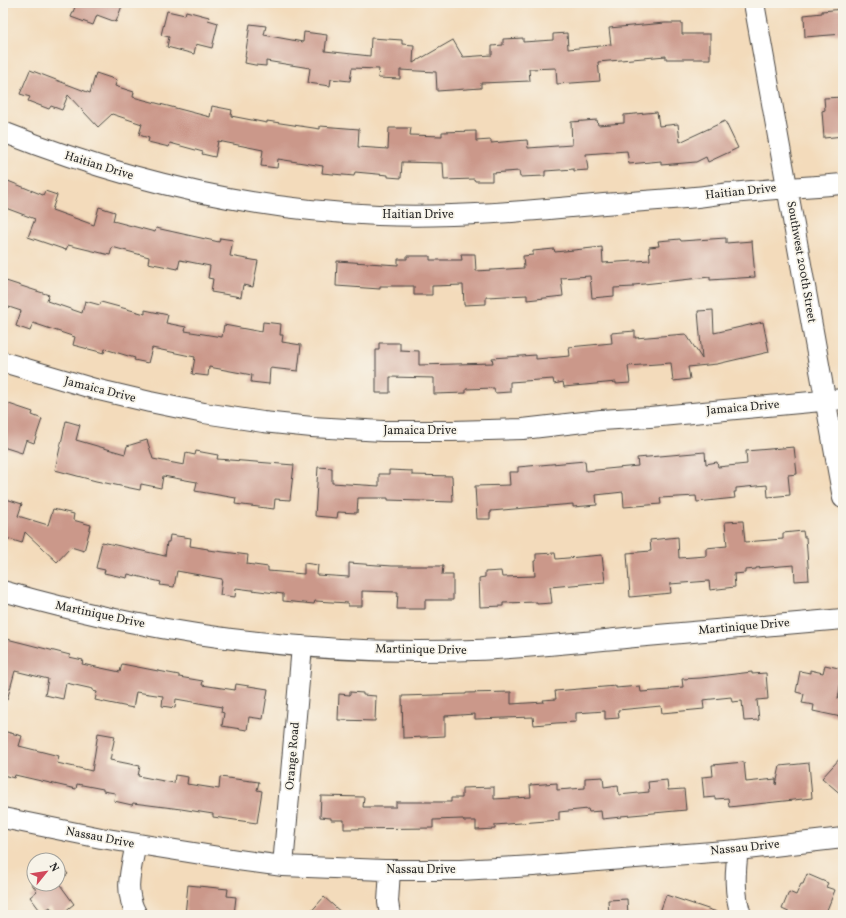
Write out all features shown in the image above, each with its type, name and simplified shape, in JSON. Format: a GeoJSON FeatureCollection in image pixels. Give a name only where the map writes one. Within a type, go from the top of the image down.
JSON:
{"type":"FeatureCollection","features":[{"type":"Feature","properties":{"kind":"street","name":"Southwest 200th Street"},"geometry":{"type":"LineString","coordinates":[[754,3],[787,188],[834,400],[843,498]]}},
{"type":"Feature","properties":{"kind":"street","name":"Haitian Drive"},"geometry":{"type":"LineString","coordinates":[[3,132],[69,157],[168,186],[255,203],[327,212],[407,216],[503,214],[843,184]]}},
{"type":"Feature","properties":{"kind":"street","name":"Jamaica Drive"},"geometry":{"type":"LineString","coordinates":[[3,362],[95,389],[204,413],[263,422],[368,431],[523,429],[601,420],[650,417],[834,400]]}},
{"type":"Feature","properties":{"kind":"street","name":"Martinique Drive"},"geometry":{"type":"LineString","coordinates":[[3,591],[68,609],[128,622],[224,637],[302,646],[406,650],[475,650],[843,619]]}},
{"type":"Feature","properties":{"kind":"street","name":"Orange Road"},"geometry":{"type":"LineString","coordinates":[[283,866],[302,646]]}},
{"type":"Feature","properties":{"kind":"street","name":"Nassau Drive"},"geometry":{"type":"LineString","coordinates":[[3,818],[136,844],[238,860],[283,866],[390,870],[460,870],[533,866],[738,850],[843,838]]}},
{"type":"Feature","properties":{"kind":"street"},"geometry":{"type":"LineString","coordinates":[[136,844],[128,884],[130,897],[137,915]]}},
{"type":"Feature","properties":{"kind":"street"},"geometry":{"type":"LineString","coordinates":[[738,850],[735,886],[740,915]]}},
{"type":"Feature","properties":{"kind":"street"},"geometry":{"type":"LineString","coordinates":[[390,870],[388,902],[390,915]]}},
{"type":"Feature","properties":{"kind":"building"},"geometry":{"type":"Polygon","coordinates":[[[68,3],[123,3],[116,22],[97,15],[93,25],[71,17],[75,7],[68,3]]]}},
{"type":"Feature","properties":{"kind":"building"},"geometry":{"type":"Polygon","coordinates":[[[843,9],[843,34],[805,37],[804,15],[822,13],[822,11],[843,9]]]}},
{"type":"Feature","properties":{"kind":"building"},"geometry":{"type":"Polygon","coordinates":[[[167,11],[185,15],[186,11],[209,17],[208,20],[218,23],[212,48],[196,44],[194,54],[167,47],[169,37],[161,35],[167,11]]]}},
{"type":"Feature","properties":{"kind":"building"},"geometry":{"type":"Polygon","coordinates":[[[682,23],[682,34],[710,34],[710,59],[666,59],[666,56],[598,62],[600,81],[557,84],[556,68],[529,69],[530,81],[481,83],[481,88],[437,91],[436,72],[400,70],[400,79],[378,78],[379,69],[352,68],[350,81],[331,79],[330,86],[308,83],[310,68],[266,61],[266,66],[245,63],[250,24],[266,26],[264,35],[303,42],[304,32],[327,35],[325,51],[370,56],[371,38],[402,40],[402,44],[414,45],[413,63],[453,40],[463,57],[492,55],[492,46],[503,45],[503,39],[523,38],[523,42],[553,40],[553,34],[567,33],[568,49],[611,45],[609,28],[682,23]]]}},
{"type":"Feature","properties":{"kind":"building"},"geometry":{"type":"Polygon","coordinates":[[[30,70],[90,93],[96,73],[117,80],[115,86],[134,92],[133,97],[210,117],[212,106],[232,110],[231,116],[267,123],[267,121],[320,129],[320,126],[359,129],[358,147],[388,149],[389,128],[411,128],[410,135],[442,136],[442,132],[476,131],[476,141],[491,140],[491,143],[527,140],[528,148],[572,145],[571,122],[597,120],[598,125],[624,123],[624,115],[657,112],[659,126],[678,124],[680,142],[725,121],[738,148],[708,162],[706,157],[696,162],[661,165],[661,161],[629,164],[627,151],[586,154],[588,170],[574,171],[574,169],[545,171],[545,176],[520,177],[519,171],[492,173],[492,181],[475,181],[474,179],[444,180],[443,163],[402,162],[401,178],[388,177],[388,175],[355,172],[354,176],[322,173],[323,166],[278,159],[277,168],[261,166],[263,150],[218,141],[215,157],[202,154],[203,152],[170,143],[169,147],[148,142],[149,138],[139,135],[142,124],[112,114],[98,127],[68,95],[62,110],[51,106],[49,109],[28,101],[30,97],[20,94],[30,70]]]}},
{"type":"Feature","properties":{"kind":"building"},"geometry":{"type":"Polygon","coordinates":[[[843,97],[843,136],[824,138],[822,111],[825,110],[824,98],[843,97]]]}},
{"type":"Feature","properties":{"kind":"building"},"geometry":{"type":"Polygon","coordinates":[[[3,179],[43,195],[45,191],[57,195],[52,210],[94,225],[99,207],[115,212],[113,221],[155,232],[156,228],[219,242],[220,238],[233,240],[230,256],[258,261],[253,287],[243,285],[241,297],[211,292],[213,279],[208,278],[210,266],[180,260],[178,269],[148,263],[149,257],[112,247],[110,255],[68,245],[66,250],[28,237],[35,219],[3,207],[3,179]]]}},
{"type":"Feature","properties":{"kind":"building"},"geometry":{"type":"Polygon","coordinates":[[[726,238],[726,243],[752,241],[755,277],[710,280],[710,277],[634,285],[634,287],[614,288],[614,296],[592,298],[590,276],[561,278],[563,296],[527,300],[527,295],[486,297],[486,304],[464,305],[463,285],[432,286],[432,295],[414,295],[414,286],[380,286],[380,289],[336,286],[337,261],[398,265],[398,259],[407,259],[407,256],[430,256],[430,260],[462,260],[461,254],[475,254],[476,271],[524,268],[523,256],[533,255],[533,251],[554,249],[555,252],[602,247],[603,263],[650,260],[649,247],[659,246],[658,241],[726,238]]]}},
{"type":"Feature","properties":{"kind":"building"},"geometry":{"type":"Polygon","coordinates":[[[3,280],[49,295],[47,301],[82,313],[85,301],[100,305],[101,302],[145,314],[145,310],[168,315],[166,323],[186,327],[185,331],[222,337],[224,325],[262,332],[263,322],[281,324],[280,335],[283,335],[282,342],[301,345],[298,371],[270,368],[269,384],[251,382],[252,375],[209,367],[208,376],[192,374],[195,357],[152,348],[148,363],[134,360],[135,358],[105,349],[104,353],[73,345],[75,337],[33,323],[30,331],[16,326],[21,311],[3,305],[3,280]]]}},
{"type":"Feature","properties":{"kind":"building"},"geometry":{"type":"Polygon","coordinates":[[[713,310],[714,333],[763,322],[769,352],[717,364],[688,367],[690,379],[673,381],[671,363],[628,366],[630,383],[616,384],[616,382],[564,387],[563,382],[554,384],[553,379],[510,382],[510,392],[495,393],[494,388],[466,389],[466,393],[434,394],[434,378],[390,377],[390,393],[376,393],[376,350],[379,350],[379,343],[400,343],[400,350],[419,351],[419,365],[493,363],[492,358],[536,355],[536,359],[570,356],[569,347],[612,343],[611,333],[635,331],[635,338],[686,334],[702,359],[698,311],[713,310]]]}},
{"type":"Feature","properties":{"kind":"building"},"geometry":{"type":"Polygon","coordinates":[[[3,402],[33,412],[32,415],[42,419],[34,443],[26,440],[22,453],[3,447],[3,402]]]}},
{"type":"Feature","properties":{"kind":"building"},"geometry":{"type":"Polygon","coordinates":[[[66,421],[80,425],[76,440],[125,454],[127,446],[147,440],[153,459],[184,465],[186,453],[195,455],[196,451],[218,455],[217,459],[294,465],[290,500],[275,499],[274,509],[235,504],[236,498],[195,491],[197,482],[163,476],[161,488],[141,484],[140,490],[96,481],[55,470],[66,421]]]}},
{"type":"Feature","properties":{"kind":"building"},"geometry":{"type":"Polygon","coordinates":[[[794,447],[797,474],[788,475],[790,495],[768,497],[767,485],[736,488],[736,492],[734,492],[735,498],[697,502],[696,496],[660,498],[661,504],[624,507],[623,492],[596,495],[597,505],[573,507],[573,504],[491,511],[490,519],[477,519],[475,486],[510,485],[509,472],[518,472],[518,467],[585,461],[586,471],[638,466],[637,458],[705,452],[706,464],[717,462],[718,467],[747,464],[746,451],[794,447]]]}},
{"type":"Feature","properties":{"kind":"building"},"geometry":{"type":"Polygon","coordinates":[[[318,467],[332,468],[332,483],[379,486],[379,474],[389,474],[389,470],[412,471],[412,475],[452,476],[453,502],[388,500],[388,498],[358,498],[357,513],[338,512],[337,518],[315,516],[318,467]]]}},
{"type":"Feature","properties":{"kind":"building"},"geometry":{"type":"Polygon","coordinates":[[[3,498],[22,504],[18,516],[48,525],[53,509],[74,514],[73,520],[91,525],[84,551],[71,547],[57,562],[25,532],[22,543],[3,537],[3,498]]]}},
{"type":"Feature","properties":{"kind":"building"},"geometry":{"type":"Polygon","coordinates":[[[743,521],[745,542],[783,539],[783,533],[803,531],[804,537],[806,537],[809,580],[795,581],[794,565],[756,568],[745,570],[745,573],[734,574],[735,587],[710,590],[709,581],[670,584],[671,593],[630,597],[627,553],[651,551],[650,540],[678,537],[679,558],[706,556],[706,548],[727,546],[725,522],[743,521]]]}},
{"type":"Feature","properties":{"kind":"building"},"geometry":{"type":"Polygon","coordinates":[[[170,535],[191,538],[190,546],[248,555],[247,564],[268,567],[268,571],[304,574],[304,563],[318,565],[317,575],[349,577],[349,563],[392,566],[443,566],[442,575],[453,575],[453,600],[425,600],[425,609],[397,609],[398,592],[362,591],[362,606],[348,606],[348,603],[315,601],[314,604],[283,601],[283,594],[236,588],[235,597],[220,595],[222,579],[177,571],[174,587],[160,585],[161,582],[128,574],[127,578],[104,573],[105,570],[96,568],[102,542],[165,556],[167,542],[169,542],[170,535]]]}},
{"type":"Feature","properties":{"kind":"building"},"geometry":{"type":"Polygon","coordinates":[[[555,553],[556,559],[602,555],[605,582],[550,587],[552,603],[503,603],[503,606],[480,607],[479,578],[485,577],[485,572],[501,571],[502,577],[535,576],[534,561],[536,561],[536,554],[555,553]]]}},
{"type":"Feature","properties":{"kind":"building"},"geometry":{"type":"Polygon","coordinates":[[[3,638],[70,655],[69,657],[83,660],[82,664],[120,672],[122,664],[203,681],[202,685],[235,690],[236,684],[268,689],[263,719],[249,717],[247,730],[222,726],[224,713],[221,712],[222,707],[176,699],[175,708],[162,706],[163,696],[136,692],[133,708],[95,700],[97,692],[93,691],[93,689],[66,683],[63,699],[45,695],[48,679],[15,671],[7,700],[3,699],[3,638]]]}},
{"type":"Feature","properties":{"kind":"building"},"geometry":{"type":"Polygon","coordinates":[[[825,665],[843,669],[838,699],[843,700],[841,717],[813,711],[814,705],[802,703],[804,694],[796,692],[800,671],[810,673],[810,670],[823,673],[825,665]]]}},
{"type":"Feature","properties":{"kind":"building"},"geometry":{"type":"Polygon","coordinates":[[[752,672],[752,674],[766,673],[768,699],[757,700],[759,720],[744,721],[742,701],[732,702],[731,697],[703,700],[704,709],[662,713],[661,706],[618,710],[619,718],[605,719],[605,711],[576,713],[576,722],[534,725],[533,717],[475,719],[475,714],[445,716],[445,736],[403,738],[402,696],[511,692],[511,704],[544,702],[543,700],[556,699],[555,691],[616,686],[616,688],[640,686],[641,692],[670,690],[670,688],[683,687],[682,679],[752,672]]]}},
{"type":"Feature","properties":{"kind":"building"},"geometry":{"type":"Polygon","coordinates":[[[350,692],[376,696],[375,721],[338,720],[339,694],[350,695],[350,692]]]}},
{"type":"Feature","properties":{"kind":"building"},"geometry":{"type":"Polygon","coordinates":[[[3,731],[22,736],[19,746],[59,756],[57,763],[92,771],[98,733],[115,736],[110,760],[140,766],[138,776],[174,783],[175,775],[188,777],[187,784],[219,789],[220,777],[259,782],[257,790],[262,791],[257,823],[213,817],[213,814],[181,809],[133,803],[132,805],[114,801],[115,793],[103,791],[103,789],[77,784],[76,789],[15,775],[14,778],[3,775],[3,731]]]}},
{"type":"Feature","properties":{"kind":"building"},"geometry":{"type":"Polygon","coordinates":[[[843,755],[843,796],[822,778],[843,755]]]}},
{"type":"Feature","properties":{"kind":"building"},"geometry":{"type":"Polygon","coordinates":[[[744,762],[746,782],[776,779],[776,785],[780,766],[809,763],[812,798],[729,807],[728,798],[704,798],[702,777],[713,776],[712,765],[744,762]]]}},
{"type":"Feature","properties":{"kind":"building"},"geometry":{"type":"Polygon","coordinates":[[[603,777],[604,787],[618,785],[619,795],[649,792],[648,782],[667,780],[668,790],[684,789],[686,810],[602,819],[601,811],[589,812],[588,809],[559,812],[559,820],[495,825],[495,829],[476,830],[476,821],[464,821],[463,819],[433,820],[433,828],[344,829],[344,820],[331,820],[331,818],[320,817],[321,796],[364,797],[363,807],[396,807],[396,802],[451,802],[451,798],[462,798],[462,788],[494,787],[494,799],[531,797],[530,785],[557,783],[557,790],[585,788],[585,778],[603,777]]]}},
{"type":"Feature","properties":{"kind":"building"},"geometry":{"type":"Polygon","coordinates":[[[807,874],[828,883],[826,887],[835,890],[825,915],[795,915],[782,909],[789,892],[796,895],[807,874]]]}},
{"type":"Feature","properties":{"kind":"building"},"geometry":{"type":"Polygon","coordinates":[[[188,885],[228,889],[227,896],[236,897],[234,915],[185,915],[188,885]]]}},
{"type":"Feature","properties":{"kind":"building"},"geometry":{"type":"Polygon","coordinates":[[[36,892],[65,892],[74,904],[60,915],[56,915],[50,907],[42,913],[30,897],[36,892]]]}},
{"type":"Feature","properties":{"kind":"building"},"geometry":{"type":"Polygon","coordinates":[[[666,895],[717,912],[717,915],[659,915],[666,895]]]}},
{"type":"Feature","properties":{"kind":"building"},"geometry":{"type":"Polygon","coordinates":[[[324,897],[344,915],[308,915],[324,897]]]}},
{"type":"Feature","properties":{"kind":"building"},"geometry":{"type":"Polygon","coordinates":[[[627,899],[628,915],[609,915],[608,900],[627,899]]]}}]}
